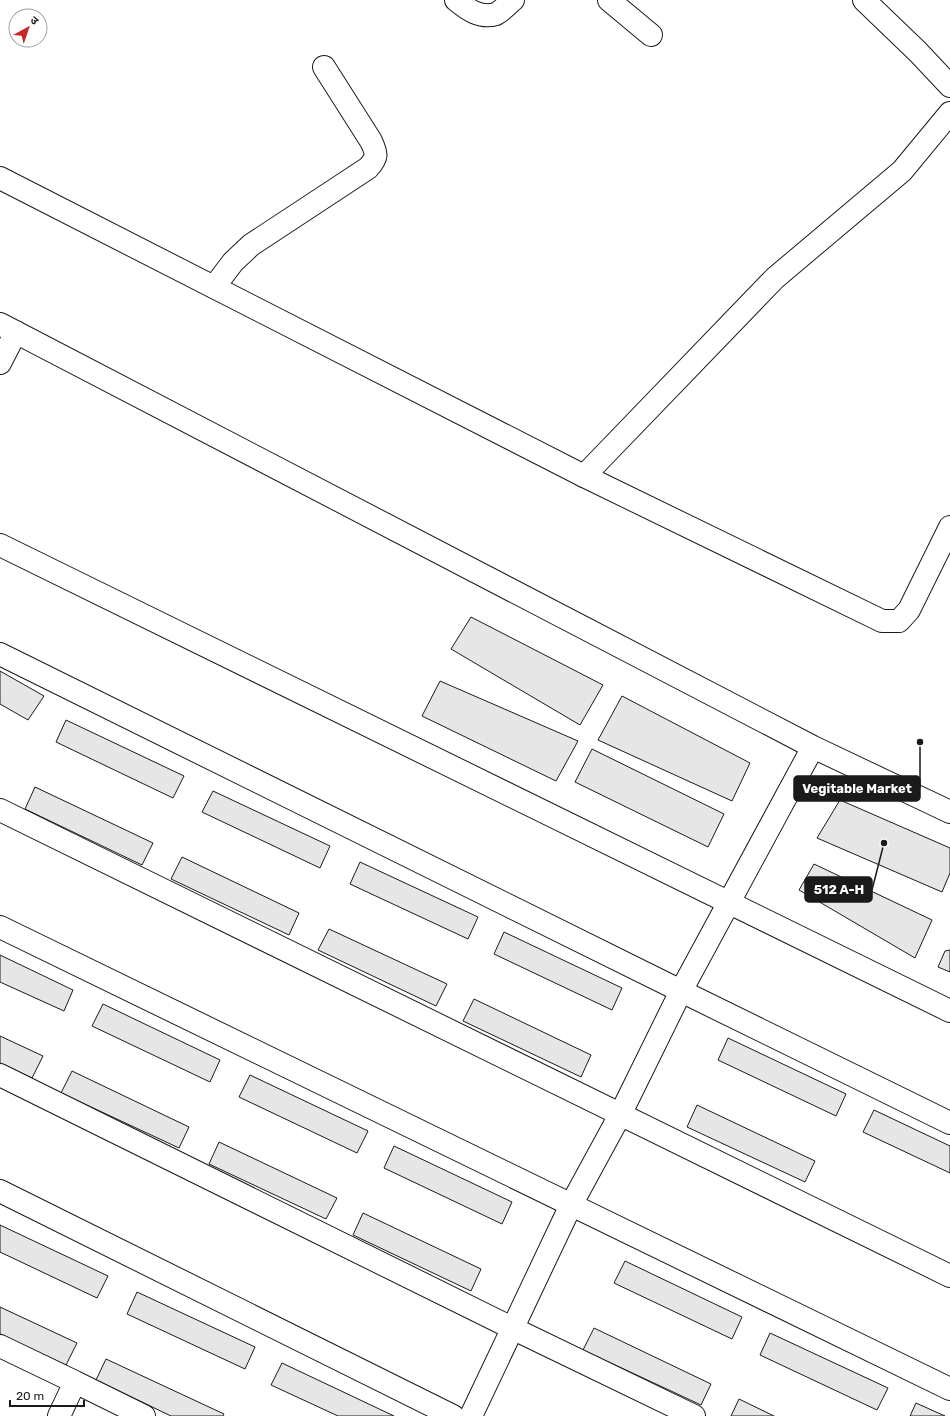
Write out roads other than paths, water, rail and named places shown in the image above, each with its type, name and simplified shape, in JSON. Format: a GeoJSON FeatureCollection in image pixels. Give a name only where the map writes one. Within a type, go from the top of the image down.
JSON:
{"type":"FeatureCollection","features":[{"type":"Feature","properties":{"kind":"street"},"geometry":{"type":"LineString","coordinates":[[456,0],[468,10],[484,16],[497,13],[513,0]]}},
{"type":"Feature","properties":{"kind":"street"},"geometry":{"type":"LineString","coordinates":[[609,0],[651,35]]}},
{"type":"Feature","properties":{"kind":"street"},"geometry":{"type":"LineString","coordinates":[[864,0],[918,52],[950,86]]}},
{"type":"Feature","properties":{"kind":"street"},"geometry":{"type":"LineString","coordinates":[[214,287],[233,262],[251,245],[368,168],[375,161],[376,153],[371,141],[324,67]]}},
{"type":"Feature","properties":{"kind":"street"},"geometry":{"type":"LineString","coordinates":[[584,476],[775,278],[902,171],[950,113]]}},
{"type":"Feature","properties":{"kind":"street"},"geometry":{"type":"LineString","coordinates":[[0,178],[584,476],[882,621],[899,621],[909,610],[950,527]]}},
{"type":"Feature","properties":{"kind":"street"},"geometry":{"type":"LineString","coordinates":[[0,363],[8,328],[813,747],[950,812]]}},
{"type":"Feature","properties":{"kind":"street"},"geometry":{"type":"LineString","coordinates":[[0,545],[950,1011]]}},
{"type":"Feature","properties":{"kind":"street"},"geometry":{"type":"LineString","coordinates":[[0,654],[950,1123]]}},
{"type":"Feature","properties":{"kind":"street"},"geometry":{"type":"LineString","coordinates":[[471,1416],[571,1205],[620,1115],[681,991],[813,747]]}},
{"type":"Feature","properties":{"kind":"street"},"geometry":{"type":"LineString","coordinates":[[0,810],[950,1276]]}},
{"type":"Feature","properties":{"kind":"street"},"geometry":{"type":"LineString","coordinates":[[0,927],[950,1389]]}},
{"type":"Feature","properties":{"kind":"street"},"geometry":{"type":"LineString","coordinates":[[0,1075],[512,1328],[694,1416]]}},
{"type":"Feature","properties":{"kind":"street"},"geometry":{"type":"LineString","coordinates":[[0,1192],[453,1416]]}},
{"type":"Feature","properties":{"kind":"street"},"geometry":{"type":"LineString","coordinates":[[0,1346],[144,1416]]}},
{"type":"Feature","properties":{"kind":"street"},"geometry":{"type":"LineString","coordinates":[[59,1416],[75,1382]]}},
{"type":"Feature","properties":{"kind":"place","name":"Vegitable Market"},"geometry":{"type":"Point","coordinates":[920,742]}},
{"type":"Feature","properties":{"kind":"place","name":"512 A-H"},"geometry":{"type":"Point","coordinates":[884,843]}}]}
